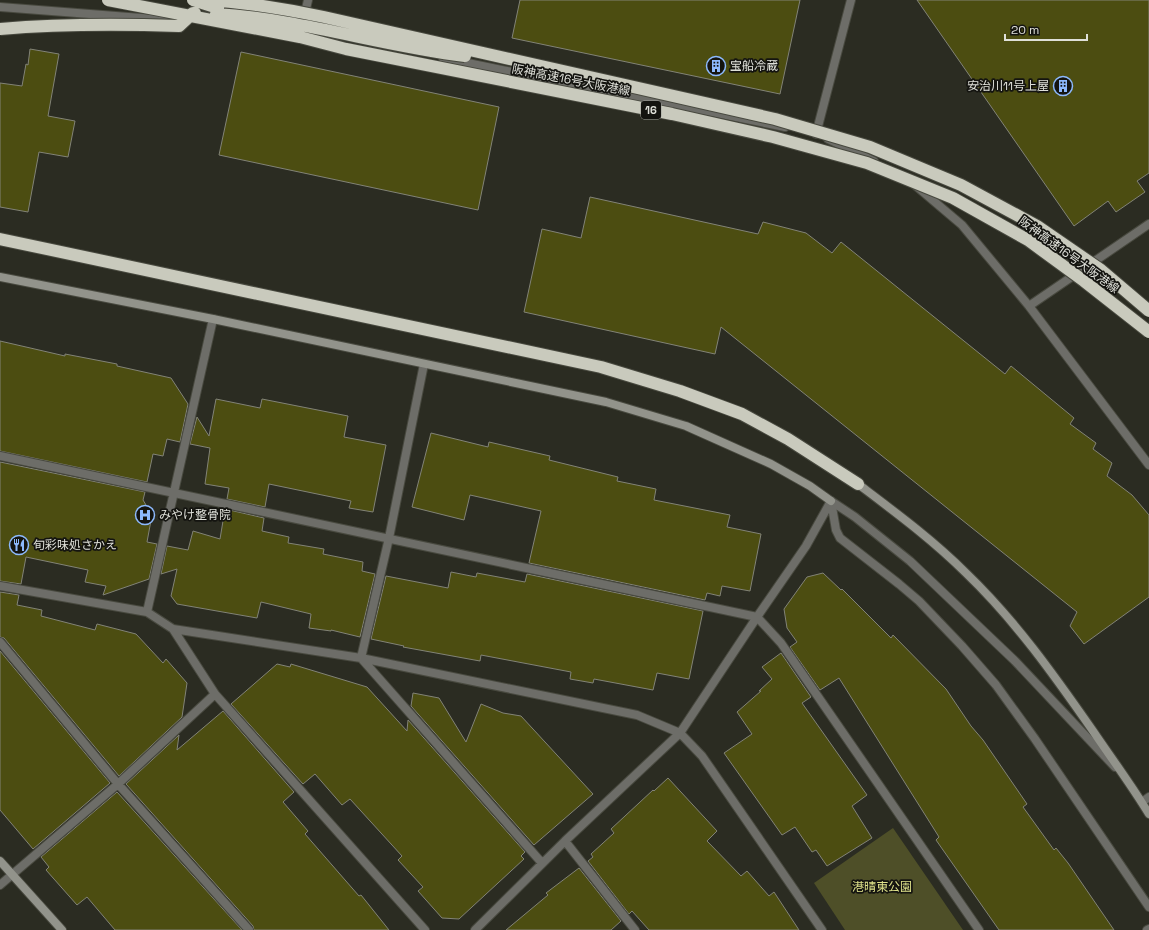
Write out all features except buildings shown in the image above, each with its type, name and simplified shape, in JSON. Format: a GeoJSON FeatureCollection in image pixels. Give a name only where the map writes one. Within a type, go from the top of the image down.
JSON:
{"type":"FeatureCollection","features":[{"type":"Feature","properties":{"kind":"highway","name":"阪神高速16号大阪港線"},"geometry":{"type":"LineString","coordinates":[[108,0],[301,34],[346,49],[672,114],[773,137],[867,163],[953,198],[1028,240],[1084,281],[1149,332]]}},
{"type":"Feature","properties":{"kind":"highway"},"geometry":{"type":"LineString","coordinates":[[193,0],[301,34]]}},
{"type":"Feature","properties":{"kind":"highway","name":"阪神高速16号大阪港線"},"geometry":{"type":"LineString","coordinates":[[210,0],[245,3],[290,10],[775,119],[870,147],[961,185],[1037,226],[1101,270],[1149,311]]}},
{"type":"Feature","properties":{"kind":"highway"},"geometry":{"type":"LineString","coordinates":[[0,29],[72,26],[178,26],[193,13],[223,14],[289,23],[436,52],[533,65]]}},
{"type":"Feature","properties":{"kind":"highway"},"geometry":{"type":"LineString","coordinates":[[0,239],[601,367],[680,391],[742,414],[788,439],[858,484]]}},
{"type":"Feature","properties":{"kind":"street"},"geometry":{"type":"LineString","coordinates":[[301,34],[308,0]]}},
{"type":"Feature","properties":{"kind":"street"},"geometry":{"type":"LineString","coordinates":[[816,134],[850,0]]}},
{"type":"Feature","properties":{"kind":"street"},"geometry":{"type":"LineString","coordinates":[[0,6],[301,34],[518,73],[816,134],[902,174],[962,225],[1029,306],[1149,465]]}},
{"type":"Feature","properties":{"kind":"street"},"geometry":{"type":"LineString","coordinates":[[1029,306],[1149,224]]}},
{"type":"Feature","properties":{"kind":"street"},"geometry":{"type":"LineString","coordinates":[[0,277],[213,319],[606,402],[686,426],[772,464],[810,486],[855,517],[910,561],[1015,661],[1123,775]]}},
{"type":"Feature","properties":{"kind":"street"},"geometry":{"type":"LineString","coordinates":[[147,612],[213,319]]}},
{"type":"Feature","properties":{"kind":"street"},"geometry":{"type":"LineString","coordinates":[[361,658],[389,538],[424,364]]}},
{"type":"Feature","properties":{"kind":"street"},"geometry":{"type":"LineString","coordinates":[[0,456],[757,617],[781,643],[979,930]]}},
{"type":"Feature","properties":{"kind":"street"},"geometry":{"type":"LineString","coordinates":[[858,484],[930,540],[966,572],[1004,612],[1062,686],[1149,814]]}},
{"type":"Feature","properties":{"kind":"street"},"geometry":{"type":"LineString","coordinates":[[475,930],[565,841],[680,734],[806,546],[831,501]]}},
{"type":"Feature","properties":{"kind":"street"},"geometry":{"type":"LineString","coordinates":[[831,501],[836,530],[840,538],[919,601],[962,646],[996,685],[1149,907]]}},
{"type":"Feature","properties":{"kind":"street"},"geometry":{"type":"LineString","coordinates":[[0,586],[147,612],[173,629],[215,694],[425,930]]}},
{"type":"Feature","properties":{"kind":"street"},"geometry":{"type":"LineString","coordinates":[[173,629],[361,658],[637,715],[680,734],[702,756],[822,930]]}},
{"type":"Feature","properties":{"kind":"street"},"geometry":{"type":"LineString","coordinates":[[0,642],[118,784],[249,930]]}},
{"type":"Feature","properties":{"kind":"street"},"geometry":{"type":"LineString","coordinates":[[361,658],[542,863]]}},
{"type":"Feature","properties":{"kind":"street"},"geometry":{"type":"LineString","coordinates":[[0,885],[118,784],[215,694]]}},
{"type":"Feature","properties":{"kind":"street"},"geometry":{"type":"LineString","coordinates":[[1142,802],[1149,797]]}},
{"type":"Feature","properties":{"kind":"street"},"geometry":{"type":"LineString","coordinates":[[565,841],[635,930]]}},
{"type":"Feature","properties":{"kind":"street"},"geometry":{"type":"LineString","coordinates":[[0,861],[62,930]]}},
{"type":"Feature","properties":{"kind":"green space","name":"港晴東公園"},"geometry":{"type":"Polygon","coordinates":[[[893,828],[963,930],[845,930],[814,883],[893,828]]]}},
{"type":"Feature","properties":{"kind":"place","name":"宝船冷蔵"},"geometry":{"type":"Point","coordinates":[716,66]}},
{"type":"Feature","properties":{"kind":"place","name":"安治川11号上屋"},"geometry":{"type":"Point","coordinates":[1063,86]}},
{"type":"Feature","properties":{"kind":"place","name":"みやけ整骨院"},"geometry":{"type":"Point","coordinates":[145,515]}},
{"type":"Feature","properties":{"kind":"place","name":"旬彩味処さかえ"},"geometry":{"type":"Point","coordinates":[19,545]}}]}
